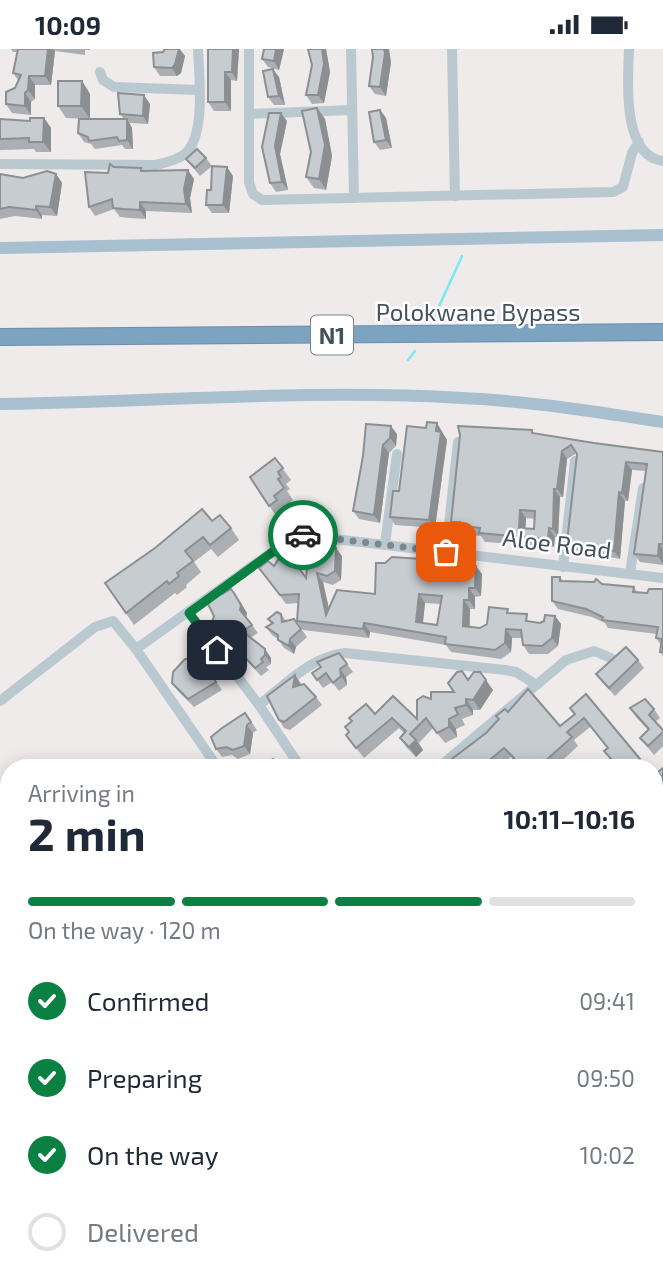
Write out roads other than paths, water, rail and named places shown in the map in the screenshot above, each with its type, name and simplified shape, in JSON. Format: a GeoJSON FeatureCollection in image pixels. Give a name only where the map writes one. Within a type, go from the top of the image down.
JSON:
{"type":"FeatureCollection","features":[{"type":"Feature","properties":{"kind":"highway","name":"Polokwane Bypass"},"geometry":{"type":"LineString","coordinates":[[0,337],[663,332]]}},
{"type":"Feature","properties":{"kind":"main road"},"geometry":{"type":"LineString","coordinates":[[0,248],[663,235]]}},
{"type":"Feature","properties":{"kind":"main road"},"geometry":{"type":"LineString","coordinates":[[0,404],[356,396],[460,397],[534,403],[663,422]]}},
{"type":"Feature","properties":{"kind":"street"},"geometry":{"type":"LineString","coordinates":[[0,164],[155,165],[177,159],[187,152],[194,141],[199,117],[198,49]]}},
{"type":"Feature","properties":{"kind":"street"},"geometry":{"type":"LineString","coordinates":[[249,49],[249,182],[256,197],[354,198],[613,192],[623,187],[632,153],[639,142]]}},
{"type":"Feature","properties":{"kind":"street"},"geometry":{"type":"LineString","coordinates":[[351,49],[354,198]]}},
{"type":"Feature","properties":{"kind":"street"},"geometry":{"type":"LineString","coordinates":[[452,49],[455,196]]}},
{"type":"Feature","properties":{"kind":"street"},"geometry":{"type":"LineString","coordinates":[[629,49],[628,108],[639,142],[651,157],[663,161]]}},
{"type":"Feature","properties":{"kind":"street"},"geometry":{"type":"LineString","coordinates":[[100,72],[103,80],[114,87],[199,90]]}},
{"type":"Feature","properties":{"kind":"street"},"geometry":{"type":"LineString","coordinates":[[249,114],[352,110]]}},
{"type":"Feature","properties":{"kind":"street"},"geometry":{"type":"LineString","coordinates":[[446,552],[458,442]]}},
{"type":"Feature","properties":{"kind":"street"},"geometry":{"type":"LineString","coordinates":[[385,544],[397,454]]}},
{"type":"Feature","properties":{"kind":"street"},"geometry":{"type":"LineString","coordinates":[[564,567],[575,461]]}},
{"type":"Feature","properties":{"kind":"street"},"geometry":{"type":"LineString","coordinates":[[630,573],[643,488]]}},
{"type":"Feature","properties":{"kind":"street","name":"Aloe Road"},"geometry":{"type":"LineString","coordinates":[[141,645],[289,540],[301,535],[663,577]]}},
{"type":"Feature","properties":{"kind":"street"},"geometry":{"type":"LineString","coordinates":[[189,613],[259,705],[295,759]]}},
{"type":"Feature","properties":{"kind":"street"},"geometry":{"type":"LineString","coordinates":[[0,701],[105,622],[116,624],[141,645],[212,759]]}},
{"type":"Feature","properties":{"kind":"street"},"geometry":{"type":"LineString","coordinates":[[448,759],[566,660],[594,651],[611,658]]}},
{"type":"Feature","properties":{"kind":"street"},"geometry":{"type":"LineString","coordinates":[[259,705],[314,663],[331,654],[345,653],[505,670],[516,672],[535,684]]}},
{"type":"Feature","properties":{"kind":"waterway"},"geometry":{"type":"LineString","coordinates":[[435,315],[462,256]]}},
{"type":"Feature","properties":{"kind":"waterway"},"geometry":{"type":"LineString","coordinates":[[408,360],[415,351]]}}]}
